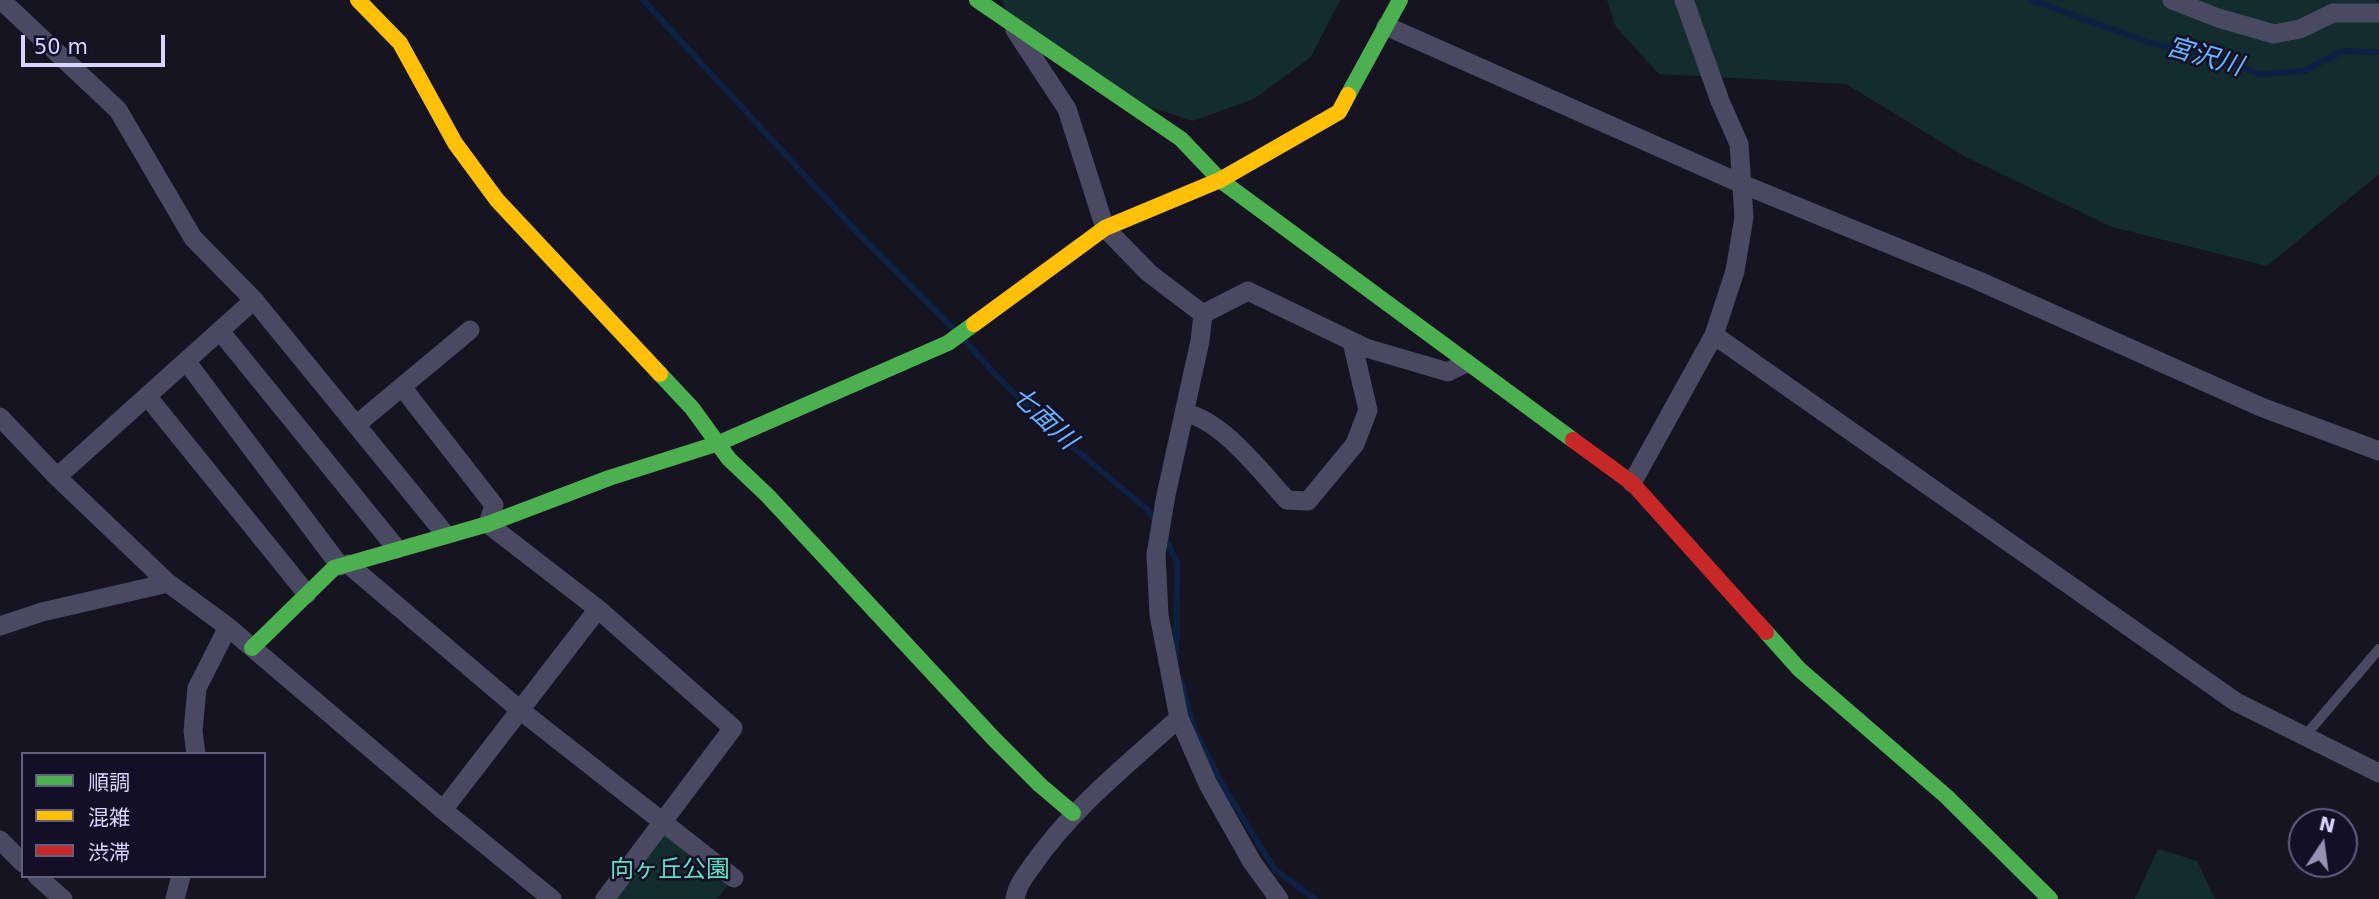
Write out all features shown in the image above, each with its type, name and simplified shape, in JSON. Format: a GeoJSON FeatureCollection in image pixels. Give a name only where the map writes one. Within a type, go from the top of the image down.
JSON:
{"type":"FeatureCollection","features":[{"type":"Feature","properties":{"kind":"street"},"geometry":{"type":"LineString","coordinates":[[1,0],[118,110],[193,238],[254,300],[446,535]]}},
{"type":"Feature","properties":{"kind":"street"},"geometry":{"type":"LineString","coordinates":[[358,0],[400,43],[454,143],[497,200],[692,408],[729,459],[768,496],[994,740],[1073,813]]}},
{"type":"Feature","properties":{"kind":"street"},"geometry":{"type":"LineString","coordinates":[[977,0],[1181,139],[1220,180],[1632,483],[1799,669],[1947,797],[2050,899]]}},
{"type":"Feature","properties":{"kind":"street"},"geometry":{"type":"LineString","coordinates":[[252,648],[334,568],[488,524],[609,478],[719,443],[948,343],[1105,228],[1220,180],[1339,112],[1400,0]]}},
{"type":"Feature","properties":{"kind":"street"},"geometry":{"type":"LineString","coordinates":[[1632,483],[1714,335],[1735,271],[1744,217],[1739,145],[1720,101],[1684,0]]}},
{"type":"Feature","properties":{"kind":"street"},"geometry":{"type":"LineString","coordinates":[[2172,0],[2218,18],[2274,34],[2300,29],[2333,13],[2379,13]]}},
{"type":"Feature","properties":{"kind":"street"},"geometry":{"type":"LineString","coordinates":[[1011,23],[1067,109],[1105,228],[1149,273],[1203,314]]}},
{"type":"Feature","properties":{"kind":"street"},"geometry":{"type":"LineString","coordinates":[[1386,26],[1742,184],[1979,281],[2261,407],[2379,451]]}},
{"type":"Feature","properties":{"kind":"street"},"geometry":{"type":"LineString","coordinates":[[1203,314],[1248,291],[1366,348],[1448,372],[1466,363]]}},
{"type":"Feature","properties":{"kind":"street"},"geometry":{"type":"LineString","coordinates":[[57,477],[254,300]]}},
{"type":"Feature","properties":{"kind":"street"},"geometry":{"type":"LineString","coordinates":[[1203,314],[1200,341],[1157,547],[1159,615],[1179,718],[1208,784],[1252,862],[1279,899]]}},
{"type":"Feature","properties":{"kind":"street"},"geometry":{"type":"LineString","coordinates":[[356,425],[470,330]]}},
{"type":"Feature","properties":{"kind":"street"},"geometry":{"type":"LineString","coordinates":[[220,331],[397,549]]}},
{"type":"Feature","properties":{"kind":"street"},"geometry":{"type":"LineString","coordinates":[[1714,335],[2236,702],[2379,773]]}},
{"type":"Feature","properties":{"kind":"street"},"geometry":{"type":"LineString","coordinates":[[1185,413],[1198,416],[1232,442],[1287,500],[1308,501],[1355,444],[1368,410],[1352,342]]}},
{"type":"Feature","properties":{"kind":"street"},"geometry":{"type":"LineString","coordinates":[[186,361],[344,565],[520,710],[734,878]]}},
{"type":"Feature","properties":{"kind":"street"},"geometry":{"type":"LineString","coordinates":[[402,387],[494,505],[488,524]]}},
{"type":"Feature","properties":{"kind":"street"},"geometry":{"type":"LineString","coordinates":[[147,396],[307,594]]}},
{"type":"Feature","properties":{"kind":"street"},"geometry":{"type":"LineString","coordinates":[[0,417],[57,477],[168,583],[228,627],[552,899]]}},
{"type":"Feature","properties":{"kind":"street"},"geometry":{"type":"LineString","coordinates":[[488,524],[598,609],[733,728],[605,899]]}},
{"type":"Feature","properties":{"kind":"street"},"geometry":{"type":"LineString","coordinates":[[0,626],[42,612],[168,583]]}},
{"type":"Feature","properties":{"kind":"street"},"geometry":{"type":"LineString","coordinates":[[443,810],[598,609]]}},
{"type":"Feature","properties":{"kind":"street"},"geometry":{"type":"LineString","coordinates":[[196,752],[193,731],[197,688],[228,627]]}},
{"type":"Feature","properties":{"kind":"street"},"geometry":{"type":"LineString","coordinates":[[1015,899],[1016,889],[1073,813],[1179,718]]}},
{"type":"Feature","properties":{"kind":"street"},"geometry":{"type":"LineString","coordinates":[[0,840],[21,861]]}},
{"type":"Feature","properties":{"kind":"street"},"geometry":{"type":"LineString","coordinates":[[39,878],[63,899]]}},
{"type":"Feature","properties":{"kind":"street"},"geometry":{"type":"LineString","coordinates":[[176,899],[181,878]]}},
{"type":"Feature","properties":{"kind":"lane"},"geometry":{"type":"LineString","coordinates":[[2305,736],[2379,649]]}},
{"type":"Feature","properties":{"kind":"green space"},"geometry":{"type":"Polygon","coordinates":[[[1002,0],[1340,0],[1311,57],[1254,99],[1193,121],[1104,92],[1011,23],[1002,0]]]}},
{"type":"Feature","properties":{"kind":"green space"},"geometry":{"type":"Polygon","coordinates":[[[1607,0],[2376,0],[2379,1],[2379,174],[2267,266],[2112,227],[1964,156],[1846,84],[1659,74],[1616,27],[1607,0]]]}},
{"type":"Feature","properties":{"kind":"green space","name":"向ヶ丘公園"},"geometry":{"type":"Polygon","coordinates":[[[665,833],[730,882],[717,899],[615,899],[665,833]]]}},
{"type":"Feature","properties":{"kind":"green space"},"geometry":{"type":"Polygon","coordinates":[[[2158,849],[2197,861],[2215,899],[2135,899],[2158,849]]]}},
{"type":"Feature","properties":{"kind":"waterway","name":"七面川"},"geometry":{"type":"LineString","coordinates":[[643,0],[855,230],[954,329]]}},
{"type":"Feature","properties":{"kind":"waterway","name":"宮沢川"},"geometry":{"type":"LineString","coordinates":[[2031,0],[2151,43],[2205,54],[2260,74],[2304,71],[2343,51],[2379,52]]}},
{"type":"Feature","properties":{"kind":"waterway","name":"七面川"},"geometry":{"type":"LineString","coordinates":[[964,340],[1051,429],[1148,510],[1156,522]]}},
{"type":"Feature","properties":{"kind":"waterway","name":"七面川"},"geometry":{"type":"LineString","coordinates":[[1165,537],[1177,563],[1176,660]]}},
{"type":"Feature","properties":{"kind":"waterway","name":"七面川"},"geometry":{"type":"LineString","coordinates":[[1180,678],[1195,731],[1225,789],[1275,870],[1315,899]]}},
{"type":"Feature","properties":{"kind":"traffic: fast"},"geometry":{"type":"LineString","coordinates":[[977,0],[1181,139],[1220,180],[1573,440]]}},
{"type":"Feature","properties":{"kind":"traffic: fast"},"geometry":{"type":"LineString","coordinates":[[1348,95],[1400,0]]}},
{"type":"Feature","properties":{"kind":"traffic: fast"},"geometry":{"type":"LineString","coordinates":[[252,648],[334,568],[488,524],[609,478],[719,443],[948,343],[974,324]]}},
{"type":"Feature","properties":{"kind":"traffic: fast"},"geometry":{"type":"LineString","coordinates":[[660,374],[692,408],[729,459],[768,496],[994,739],[1040,785],[1073,813]]}},
{"type":"Feature","properties":{"kind":"traffic: fast"},"geometry":{"type":"LineString","coordinates":[[1766,632],[1799,669],[1947,797],[2050,899]]}},
{"type":"Feature","properties":{"kind":"traffic: slow"},"geometry":{"type":"LineString","coordinates":[[358,0],[400,43],[455,143],[497,200],[660,374]]}},
{"type":"Feature","properties":{"kind":"traffic: slow"},"geometry":{"type":"LineString","coordinates":[[974,324],[1105,228],[1220,180],[1339,112],[1348,95]]}},
{"type":"Feature","properties":{"kind":"traffic: jam"},"geometry":{"type":"LineString","coordinates":[[1573,440],[1632,483],[1766,632]]}}]}
